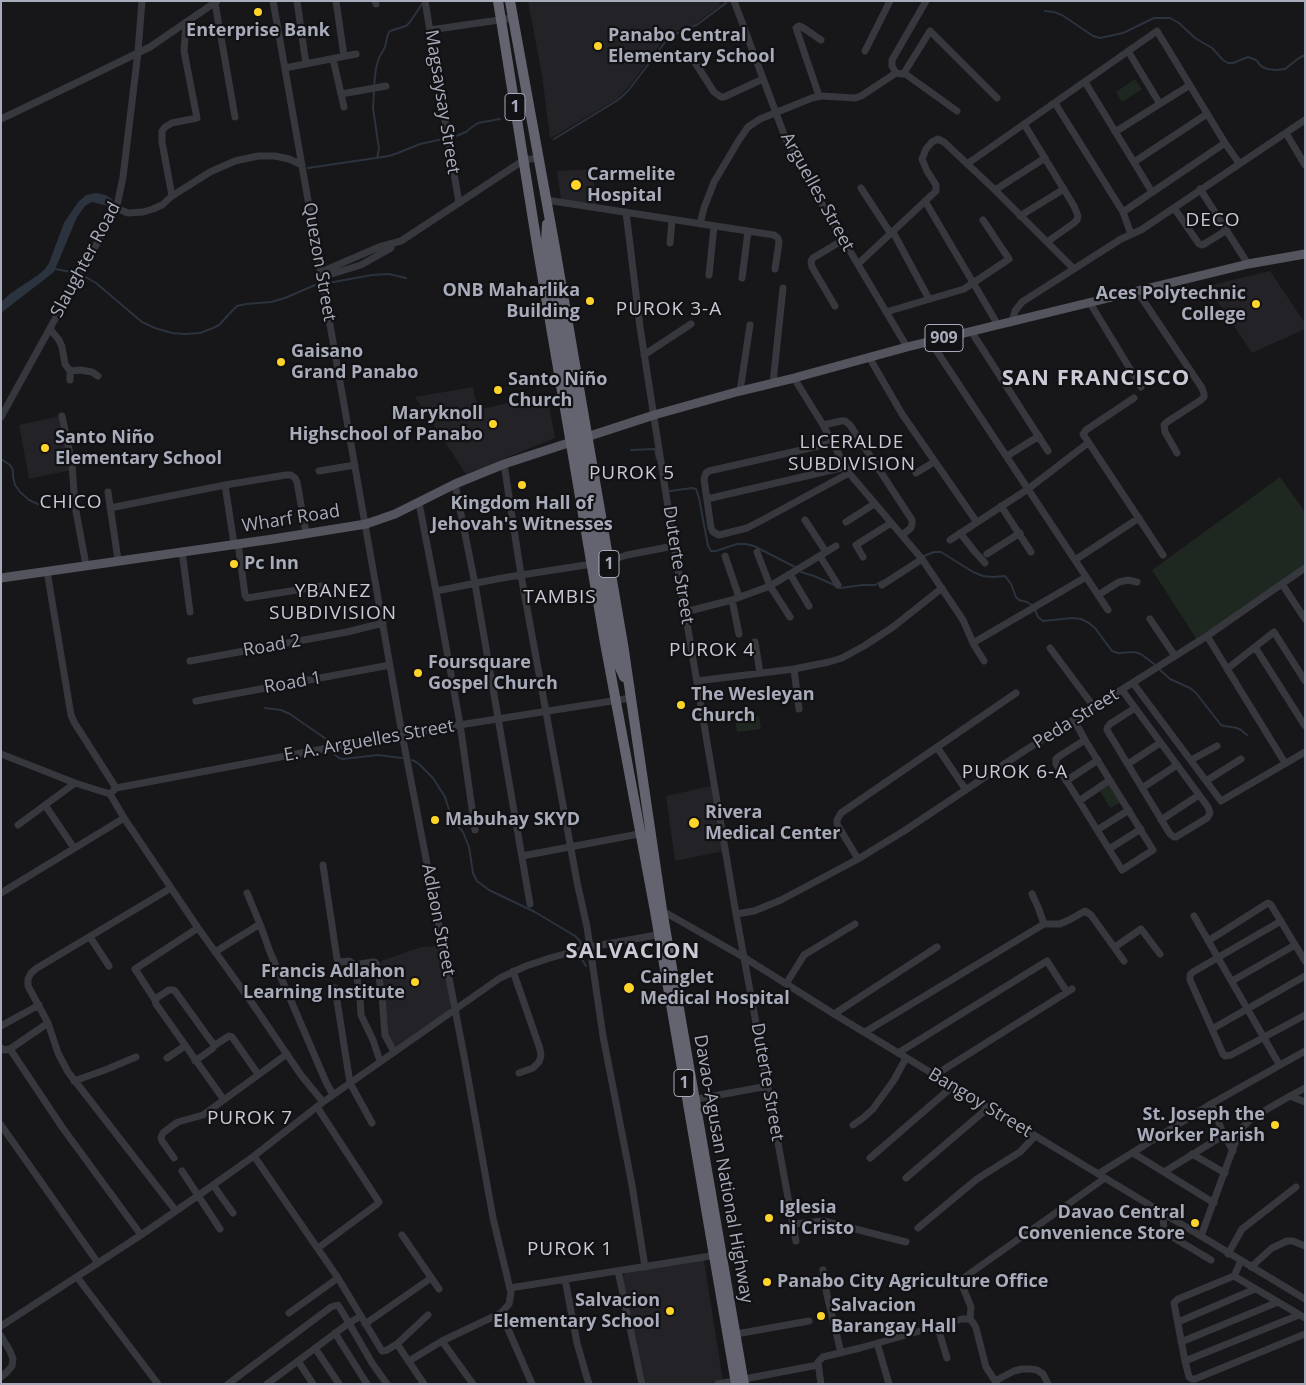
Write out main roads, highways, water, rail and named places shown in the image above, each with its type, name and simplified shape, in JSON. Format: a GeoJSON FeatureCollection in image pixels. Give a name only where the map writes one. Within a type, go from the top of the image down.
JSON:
{"type":"FeatureCollection","features":[{"type":"Feature","properties":{"kind":"highway","name":"Davao-Agusan National Highway"},"geometry":{"type":"LineString","coordinates":[[498,1],[532,214],[615,698],[633,795],[646,833]]}},
{"type":"Feature","properties":{"kind":"highway","name":"Davao-Agusan National Highway"},"geometry":{"type":"LineString","coordinates":[[510,1],[609,561],[645,793],[646,833],[658,911],[740,1382]]}},
{"type":"Feature","properties":{"kind":"highway","name":"Davao-Agusan National Highway"},"geometry":{"type":"LineString","coordinates":[[548,211],[546,242],[566,364],[617,661],[630,695]]}},
{"type":"Feature","properties":{"kind":"highway","name":"Davao-Agusan National Highway"},"geometry":{"type":"LineString","coordinates":[[532,214],[546,242]]}},
{"type":"Feature","properties":{"kind":"highway","name":"Davao-Agusan National Highway"},"geometry":{"type":"LineString","coordinates":[[615,698],[617,661]]}},
{"type":"Feature","properties":{"kind":"highway"},"geometry":{"type":"LineString","coordinates":[[633,795],[645,793]]}},
{"type":"Feature","properties":{"kind":"highway","name":"Davao-Agusan National Highway"},"geometry":{"type":"LineString","coordinates":[[728,1315],[736,1334],[740,1382]]}},
{"type":"Feature","properties":{"kind":"main road","name":"909"},"geometry":{"type":"LineString","coordinates":[[571,442],[740,390],[794,378],[930,341],[1248,264],[1305,254]]}},
{"type":"Feature","properties":{"kind":"main road","name":"Wharf Road"},"geometry":{"type":"LineString","coordinates":[[1,578],[366,524],[389,517],[456,484],[504,464],[571,442]]}},
{"type":"Feature","properties":{"kind":"water"},"geometry":{"type":"Polygon","coordinates":[[[96,193],[106,195],[113,202],[108,206],[92,202],[85,206],[77,217],[54,272],[1,313],[1,302],[45,269],[64,223],[78,202],[86,195],[96,193]]]}},
{"type":"Feature","properties":{"kind":"waterway"},"geometry":{"type":"LineString","coordinates":[[554,139],[618,100],[628,91],[669,37],[698,24],[726,3]]}},
{"type":"Feature","properties":{"kind":"waterway"},"geometry":{"type":"LineString","coordinates":[[374,86],[376,68],[388,34],[390,31],[406,26],[422,4]]}},
{"type":"Feature","properties":{"kind":"waterway"},"geometry":{"type":"LineString","coordinates":[[1045,11],[1062,15],[1093,36],[1100,38],[1123,33],[1154,18],[1170,18],[1179,23],[1195,38],[1212,48],[1228,63],[1248,57],[1256,60],[1267,69],[1277,70],[1285,69],[1305,55]]}},
{"type":"Feature","properties":{"kind":"waterway"},"geometry":{"type":"LineString","coordinates":[[374,91],[373,108],[379,149],[377,158]]}},
{"type":"Feature","properties":{"kind":"waterway"},"geometry":{"type":"LineString","coordinates":[[454,137],[466,132],[478,123],[500,119]]}},
{"type":"Feature","properties":{"kind":"waterway"},"geometry":{"type":"LineString","coordinates":[[308,168],[389,156],[420,144],[443,139]]}},
{"type":"Feature","properties":{"kind":"waterway"},"geometry":{"type":"LineString","coordinates":[[55,269],[77,273]]}},
{"type":"Feature","properties":{"kind":"waterway"},"geometry":{"type":"LineString","coordinates":[[328,283],[372,275],[389,274],[406,278]]}},
{"type":"Feature","properties":{"kind":"waterway"},"geometry":{"type":"LineString","coordinates":[[84,276],[96,283],[142,322],[172,333],[185,334],[200,333],[219,325],[237,306],[271,302],[315,285]]}},
{"type":"Feature","properties":{"kind":"waterway"},"geometry":{"type":"LineString","coordinates":[[631,450],[655,449],[657,459]]}},
{"type":"Feature","properties":{"kind":"waterway"},"geometry":{"type":"LineString","coordinates":[[1,459],[10,465],[13,470],[15,485],[20,492],[29,500],[49,509]]}},
{"type":"Feature","properties":{"kind":"waterway"},"geometry":{"type":"LineString","coordinates":[[670,491],[696,489],[708,546],[711,551],[737,544],[746,544],[754,546],[795,567]]}},
{"type":"Feature","properties":{"kind":"waterway"},"geometry":{"type":"LineString","coordinates":[[924,556],[934,552],[941,552],[983,576],[1005,576],[1011,584],[1016,597],[1033,606]]}},
{"type":"Feature","properties":{"kind":"waterway"},"geometry":{"type":"LineString","coordinates":[[801,572],[841,588],[875,585],[882,581]]}},
{"type":"Feature","properties":{"kind":"waterway"},"geometry":{"type":"LineString","coordinates":[[1035,610],[1038,617],[1043,621],[1081,619],[1095,628],[1112,651],[1141,654],[1154,664]]}},
{"type":"Feature","properties":{"kind":"waterway"},"geometry":{"type":"LineString","coordinates":[[1159,669],[1170,679],[1190,688],[1196,693],[1221,725],[1237,728],[1247,735]]}},
{"type":"Feature","properties":{"kind":"waterway"},"geometry":{"type":"LineString","coordinates":[[265,708],[281,710],[290,714],[326,739],[329,744]]}},
{"type":"Feature","properties":{"kind":"waterway"},"geometry":{"type":"LineString","coordinates":[[334,754],[343,759],[378,755],[402,758]]}},
{"type":"Feature","properties":{"kind":"waterway"},"geometry":{"type":"LineString","coordinates":[[412,760],[418,763],[433,778],[445,797],[452,819],[463,832],[469,847],[473,873],[477,881],[489,890],[535,912],[575,936],[580,941],[581,946]]}},
{"type":"Feature","properties":{"kind":"waterway"},"geometry":{"type":"LineString","coordinates":[[582,953],[581,958],[586,966]]}},
{"type":"Feature","properties":{"kind":"place","name":"Enterprise Bank"},"geometry":{"type":"Point","coordinates":[258,12]}},
{"type":"Feature","properties":{"kind":"place","name":"Panabo Central Elementary School"},"geometry":{"type":"Point","coordinates":[598,46]}},
{"type":"Feature","properties":{"kind":"place","name":"Carmelite Hospital"},"geometry":{"type":"Point","coordinates":[576,185]}},
{"type":"Feature","properties":{"kind":"place","name":"ONB Maharlika Building"},"geometry":{"type":"Point","coordinates":[590,301]}},
{"type":"Feature","properties":{"kind":"place","name":"Aces Polytechnic College"},"geometry":{"type":"Point","coordinates":[1256,304]}},
{"type":"Feature","properties":{"kind":"place","name":"Gaisano Grand Panabo"},"geometry":{"type":"Point","coordinates":[281,362]}},
{"type":"Feature","properties":{"kind":"place","name":"Santo Niño Church"},"geometry":{"type":"Point","coordinates":[498,390]}},
{"type":"Feature","properties":{"kind":"place","name":"Maryknoll Highschool of Panabo"},"geometry":{"type":"Point","coordinates":[493,424]}},
{"type":"Feature","properties":{"kind":"place","name":"Santo Niño Elementary School"},"geometry":{"type":"Point","coordinates":[45,448]}},
{"type":"Feature","properties":{"kind":"place","name":"Kingdom Hall of Jehovah's Witnesses"},"geometry":{"type":"Point","coordinates":[522,485]}},
{"type":"Feature","properties":{"kind":"place","name":"Pc Inn"},"geometry":{"type":"Point","coordinates":[234,564]}},
{"type":"Feature","properties":{"kind":"place","name":"Foursquare Gospel Church"},"geometry":{"type":"Point","coordinates":[418,673]}},
{"type":"Feature","properties":{"kind":"place","name":"The Wesleyan Church"},"geometry":{"type":"Point","coordinates":[681,705]}},
{"type":"Feature","properties":{"kind":"place","name":"Mabuhay SKYD"},"geometry":{"type":"Point","coordinates":[435,820]}},
{"type":"Feature","properties":{"kind":"place","name":"Rivera Medical Center"},"geometry":{"type":"Point","coordinates":[694,823]}},
{"type":"Feature","properties":{"kind":"place","name":"Francis Adlahon Learning Institute"},"geometry":{"type":"Point","coordinates":[415,982]}},
{"type":"Feature","properties":{"kind":"place","name":"Cainglet Medical Hospital"},"geometry":{"type":"Point","coordinates":[629,988]}},
{"type":"Feature","properties":{"kind":"place","name":"St. Joseph the Worker Parish"},"geometry":{"type":"Point","coordinates":[1275,1125]}},
{"type":"Feature","properties":{"kind":"place","name":"Iglesia ni Cristo"},"geometry":{"type":"Point","coordinates":[769,1218]}},
{"type":"Feature","properties":{"kind":"place","name":"Davao Central Convenience Store"},"geometry":{"type":"Point","coordinates":[1195,1223]}},
{"type":"Feature","properties":{"kind":"place","name":"Panabo City Agriculture Office"},"geometry":{"type":"Point","coordinates":[767,1282]}},
{"type":"Feature","properties":{"kind":"place","name":"Salvacion Elementary School"},"geometry":{"type":"Point","coordinates":[670,1311]}},
{"type":"Feature","properties":{"kind":"place","name":"Salvacion Barangay Hall"},"geometry":{"type":"Point","coordinates":[821,1316]}},
{"type":"Feature","properties":{"kind":"district","name":"DECO"},"geometry":{"type":"Point","coordinates":[1213,221]}},
{"type":"Feature","properties":{"kind":"district","name":"PUROK 3-A"},"geometry":{"type":"Point","coordinates":[669,310]}},
{"type":"Feature","properties":{"kind":"district","name":"SAN FRANCISCO"},"geometry":{"type":"Point","coordinates":[1096,379]}},
{"type":"Feature","properties":{"kind":"district","name":"LICERALDE SUBDIVISION"},"geometry":{"type":"Point","coordinates":[852,454]}},
{"type":"Feature","properties":{"kind":"district","name":"PUROK 5"},"geometry":{"type":"Point","coordinates":[632,474]}},
{"type":"Feature","properties":{"kind":"district","name":"CHICO"},"geometry":{"type":"Point","coordinates":[71,503]}},
{"type":"Feature","properties":{"kind":"district","name":"TAMBIS"},"geometry":{"type":"Point","coordinates":[560,598]}},
{"type":"Feature","properties":{"kind":"district","name":"YBANEZ SUBDIVISION"},"geometry":{"type":"Point","coordinates":[333,603]}},
{"type":"Feature","properties":{"kind":"district","name":"PUROK 4"},"geometry":{"type":"Point","coordinates":[712,651]}},
{"type":"Feature","properties":{"kind":"district","name":"PUROK 6-A"},"geometry":{"type":"Point","coordinates":[1015,773]}},
{"type":"Feature","properties":{"kind":"district","name":"SALVACION"},"geometry":{"type":"Point","coordinates":[633,952]}},
{"type":"Feature","properties":{"kind":"district","name":"PUROK 7"},"geometry":{"type":"Point","coordinates":[250,1119]}},
{"type":"Feature","properties":{"kind":"district","name":"PUROK 1"},"geometry":{"type":"Point","coordinates":[570,1250]}}]}
